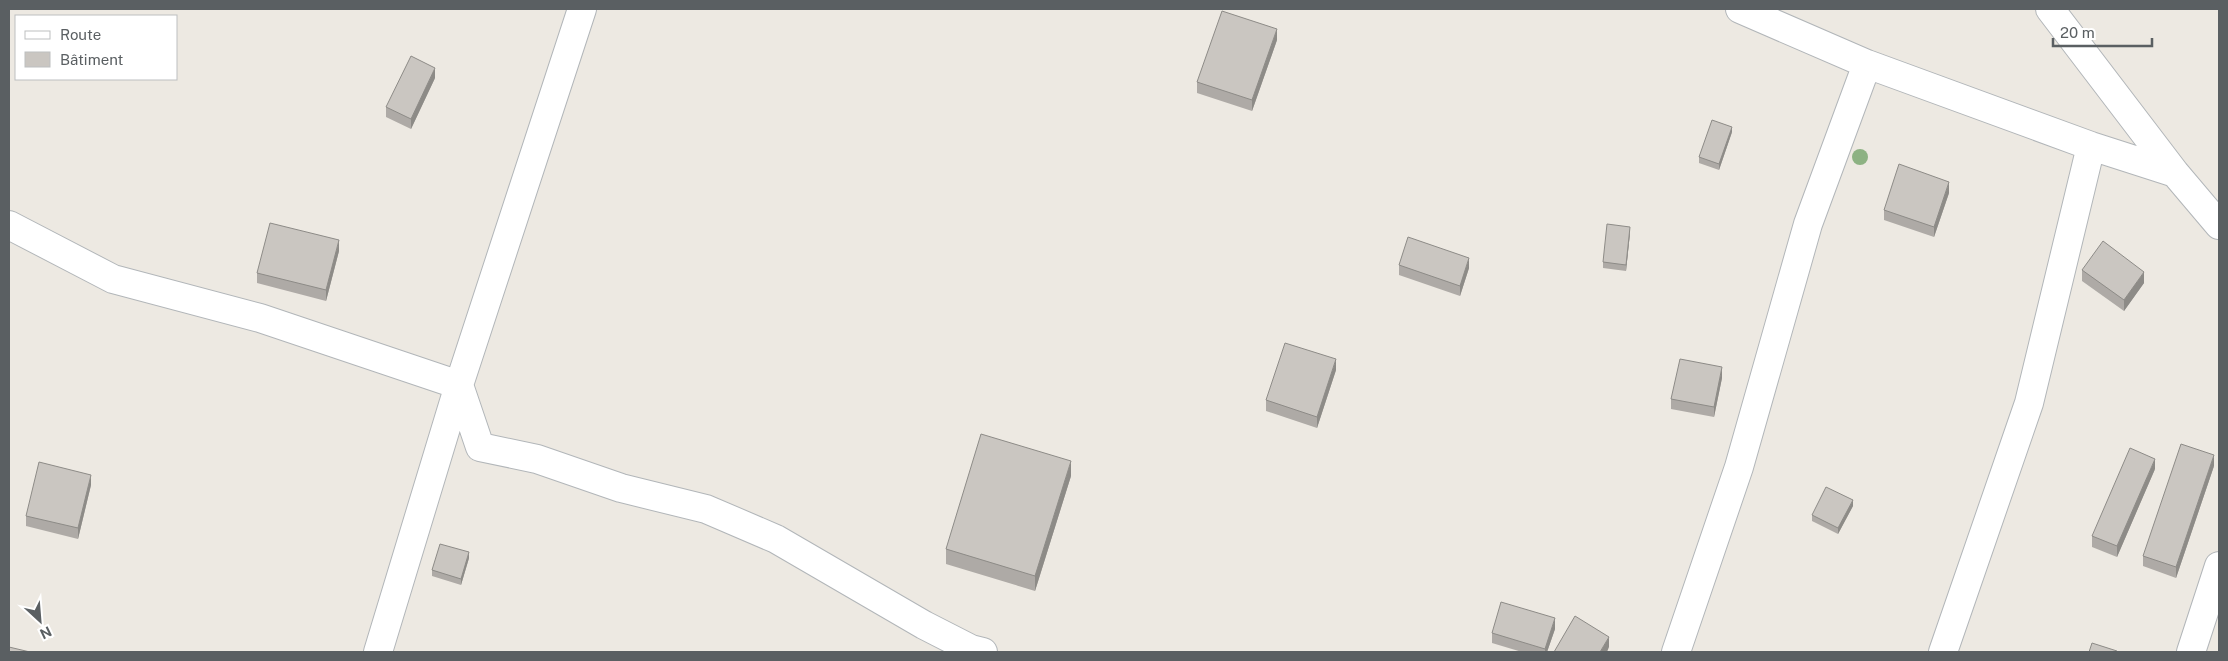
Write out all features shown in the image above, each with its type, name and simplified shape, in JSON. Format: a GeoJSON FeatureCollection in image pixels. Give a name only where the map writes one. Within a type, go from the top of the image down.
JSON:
{"type":"FeatureCollection","features":[{"type":"Feature","properties":{"kind":"street"},"geometry":{"type":"LineString","coordinates":[[378,652],[460,385],[582,9]]}},
{"type":"Feature","properties":{"kind":"street"},"geometry":{"type":"LineString","coordinates":[[1740,9],[1867,64],[2091,146],[2175,173]]}},
{"type":"Feature","properties":{"kind":"street"},"geometry":{"type":"LineString","coordinates":[[2050,9],[2175,173],[2219,225]]}},
{"type":"Feature","properties":{"kind":"street"},"geometry":{"type":"LineString","coordinates":[[1676,652],[1739,467],[1808,224],[1867,64]]}},
{"type":"Feature","properties":{"kind":"street"},"geometry":{"type":"LineString","coordinates":[[1943,652],[2029,402],[2091,146]]}},
{"type":"Feature","properties":{"kind":"street"},"geometry":{"type":"LineString","coordinates":[[9,225],[113,279],[260,318],[460,385]]}},
{"type":"Feature","properties":{"kind":"street"},"geometry":{"type":"LineString","coordinates":[[460,385],[480,447],[537,458],[621,488],[706,509],[776,539],[924,625],[971,649],[983,652]]}},
{"type":"Feature","properties":{"kind":"street"},"geometry":{"type":"LineString","coordinates":[[2192,652],[2219,566]]}},
{"type":"Feature","properties":{"kind":"building"},"geometry":{"type":"Polygon","coordinates":[[[1222,11],[1277,29],[1252,100],[1197,82],[1222,11]]]}},
{"type":"Feature","properties":{"kind":"building"},"geometry":{"type":"Polygon","coordinates":[[[411,56],[435,68],[411,119],[386,107],[411,56]]]}},
{"type":"Feature","properties":{"kind":"building"},"geometry":{"type":"Polygon","coordinates":[[[1712,120],[1732,127],[1719,164],[1699,157],[1712,120]]]}},
{"type":"Feature","properties":{"kind":"building"},"geometry":{"type":"Polygon","coordinates":[[[1899,164],[1949,182],[1934,227],[1884,210],[1899,164]]]}},
{"type":"Feature","properties":{"kind":"building"},"geometry":{"type":"Polygon","coordinates":[[[270,223],[339,240],[326,290],[257,273],[270,223]]]}},
{"type":"Feature","properties":{"kind":"building"},"geometry":{"type":"Polygon","coordinates":[[[1607,224],[1630,227],[1626,265],[1603,262],[1607,224]]]}},
{"type":"Feature","properties":{"kind":"building"},"geometry":{"type":"Polygon","coordinates":[[[1408,237],[1469,258],[1460,286],[1399,265],[1408,237]]]}},
{"type":"Feature","properties":{"kind":"building"},"geometry":{"type":"Polygon","coordinates":[[[2103,241],[2144,272],[2124,300],[2082,270],[2103,241]]]}},
{"type":"Feature","properties":{"kind":"building"},"geometry":{"type":"Polygon","coordinates":[[[1285,343],[1336,359],[1317,417],[1266,400],[1285,343]]]}},
{"type":"Feature","properties":{"kind":"building"},"geometry":{"type":"Polygon","coordinates":[[[1680,359],[1722,367],[1714,407],[1671,399],[1680,359]]]}},
{"type":"Feature","properties":{"kind":"building"},"geometry":{"type":"Polygon","coordinates":[[[981,434],[1071,461],[1035,576],[946,549],[981,434]]]}},
{"type":"Feature","properties":{"kind":"building"},"geometry":{"type":"Polygon","coordinates":[[[2181,444],[2214,455],[2176,567],[2143,556],[2181,444]]]}},
{"type":"Feature","properties":{"kind":"building"},"geometry":{"type":"Polygon","coordinates":[[[2130,448],[2155,459],[2117,546],[2092,536],[2130,448]]]}},
{"type":"Feature","properties":{"kind":"building"},"geometry":{"type":"Polygon","coordinates":[[[39,462],[91,475],[78,528],[26,516],[39,462]]]}},
{"type":"Feature","properties":{"kind":"building"},"geometry":{"type":"Polygon","coordinates":[[[1826,487],[1853,500],[1838,528],[1812,515],[1826,487]]]}},
{"type":"Feature","properties":{"kind":"building"},"geometry":{"type":"Polygon","coordinates":[[[440,544],[469,552],[461,579],[432,570],[440,544]]]}},
{"type":"Feature","properties":{"kind":"building"},"geometry":{"type":"Polygon","coordinates":[[[1501,602],[1555,618],[1545,649],[1492,633],[1501,602]]]}},
{"type":"Feature","properties":{"kind":"building"},"geometry":{"type":"Polygon","coordinates":[[[1575,616],[1609,637],[1600,652],[1554,652],[1575,616]]]}},
{"type":"Feature","properties":{"kind":"building"},"geometry":{"type":"Polygon","coordinates":[[[2092,643],[2117,651],[2089,652],[2092,643]]]}},
{"type":"Feature","properties":{"kind":"building"},"geometry":{"type":"Polygon","coordinates":[[[9,647],[30,652],[9,652],[9,647]]]}}]}
